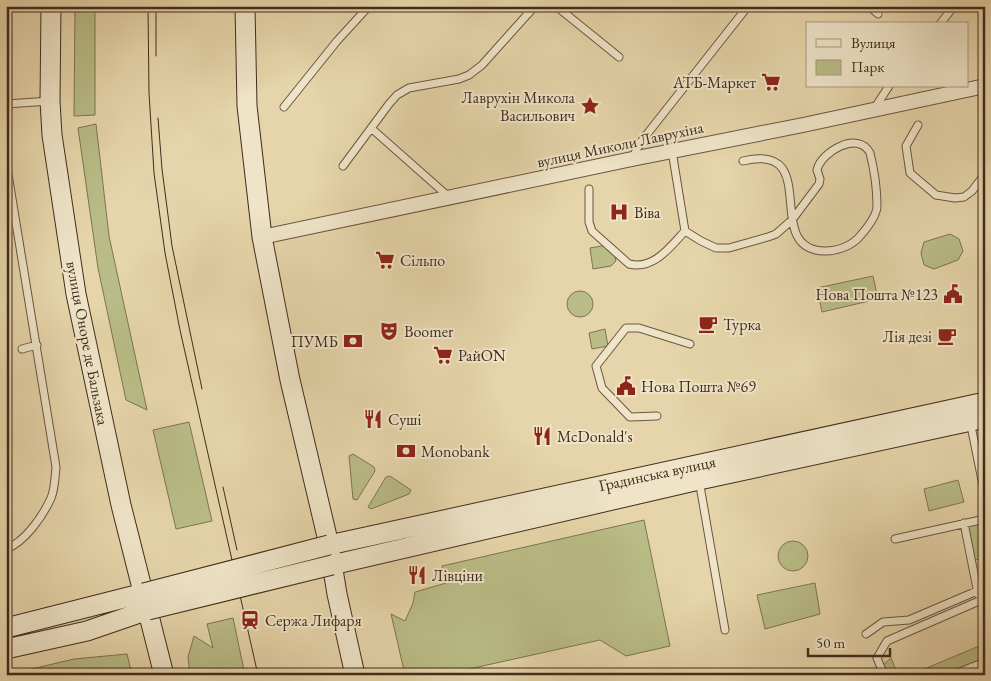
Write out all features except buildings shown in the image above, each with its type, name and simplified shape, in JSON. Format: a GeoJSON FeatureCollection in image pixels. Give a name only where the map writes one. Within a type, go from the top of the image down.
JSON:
{"type":"FeatureCollection","features":[{"type":"Feature","properties":{"kind":"street","name":"вулиця Оноре де Бальзака"},"geometry":{"type":"LineString","coordinates":[[51,6],[50,101],[52,135],[76,294],[121,506],[164,675]]}},
{"type":"Feature","properties":{"kind":"street"},"geometry":{"type":"LineString","coordinates":[[245,6],[247,106],[262,237],[290,380],[355,674]]}},
{"type":"Feature","properties":{"kind":"street","name":"вулиця Миколи Лаврухіна"},"geometry":{"type":"LineString","coordinates":[[262,237],[985,86]]}},
{"type":"Feature","properties":{"kind":"street","name":"Градинська вулиця"},"geometry":{"type":"LineString","coordinates":[[146,602],[328,545],[985,402]]}},
{"type":"Feature","properties":{"kind":"street","name":"Градинська вулиця"},"geometry":{"type":"LineString","coordinates":[[146,602],[332,565],[699,480],[977,419]]}},
{"type":"Feature","properties":{"kind":"street"},"geometry":{"type":"LineString","coordinates":[[6,628],[146,602]]}},
{"type":"Feature","properties":{"kind":"street"},"geometry":{"type":"LineString","coordinates":[[6,649],[87,631],[146,602]]}},
{"type":"Feature","properties":{"kind":"lane"},"geometry":{"type":"LineString","coordinates":[[284,107],[369,6]]}},
{"type":"Feature","properties":{"kind":"lane"},"geometry":{"type":"LineString","coordinates":[[520,6],[529,13]]}},
{"type":"Feature","properties":{"kind":"lane"},"geometry":{"type":"LineString","coordinates":[[343,166],[388,104],[398,95],[409,88],[458,79],[469,75],[482,65],[535,6]]}},
{"type":"Feature","properties":{"kind":"lane"},"geometry":{"type":"LineString","coordinates":[[556,6],[619,57]]}},
{"type":"Feature","properties":{"kind":"lane"},"geometry":{"type":"LineString","coordinates":[[632,159],[640,143],[748,6]]}},
{"type":"Feature","properties":{"kind":"lane"},"geometry":{"type":"LineString","coordinates":[[869,6],[878,14]]}},
{"type":"Feature","properties":{"kind":"lane"},"geometry":{"type":"LineString","coordinates":[[942,22],[954,6]]}},
{"type":"Feature","properties":{"kind":"lane"},"geometry":{"type":"LineString","coordinates":[[873,110],[888,88]]}},
{"type":"Feature","properties":{"kind":"lane"},"geometry":{"type":"LineString","coordinates":[[6,104],[50,101]]}},
{"type":"Feature","properties":{"kind":"lane"},"geometry":{"type":"LineString","coordinates":[[918,125],[906,146],[910,173],[936,195],[956,198],[964,197],[972,192],[985,174]]}},
{"type":"Feature","properties":{"kind":"lane"},"geometry":{"type":"LineString","coordinates":[[370,128],[450,197]]}},
{"type":"Feature","properties":{"kind":"lane"},"geometry":{"type":"LineString","coordinates":[[672,151],[685,231],[716,248],[729,248],[776,234],[792,220],[819,184],[818,170],[822,160],[831,152],[849,143],[858,142],[867,147],[871,156],[877,210],[860,236],[848,246],[826,251],[810,248],[800,240],[794,230],[792,220],[787,179],[783,169],[769,159],[760,158],[742,161]]}},
{"type":"Feature","properties":{"kind":"lane"},"geometry":{"type":"LineString","coordinates":[[6,162],[56,467],[52,497],[28,536],[13,547],[6,549]]}},
{"type":"Feature","properties":{"kind":"lane"},"geometry":{"type":"LineString","coordinates":[[589,189],[589,222],[592,230],[629,264],[635,265],[658,259],[685,231]]}},
{"type":"Feature","properties":{"kind":"lane"},"geometry":{"type":"LineString","coordinates":[[657,416],[630,417],[602,388],[596,366],[626,328],[640,328],[690,344]]}},
{"type":"Feature","properties":{"kind":"lane"},"geometry":{"type":"LineString","coordinates":[[22,349],[37,345]]}},
{"type":"Feature","properties":{"kind":"lane"},"geometry":{"type":"LineString","coordinates":[[977,419],[985,495]]}},
{"type":"Feature","properties":{"kind":"lane"},"geometry":{"type":"LineString","coordinates":[[699,480],[726,630]]}},
{"type":"Feature","properties":{"kind":"lane"},"geometry":{"type":"LineString","coordinates":[[895,539],[985,518]]}},
{"type":"Feature","properties":{"kind":"lane"},"geometry":{"type":"LineString","coordinates":[[884,675],[877,658],[887,641],[982,601],[964,523]]}},
{"type":"Feature","properties":{"kind":"lane"},"geometry":{"type":"LineString","coordinates":[[866,634],[883,622],[909,620],[981,591]]}},
{"type":"Feature","properties":{"kind":"lane"},"geometry":{"type":"LineString","coordinates":[[952,675],[985,662]]}},
{"type":"Feature","properties":{"kind":"green space"},"geometry":{"type":"Polygon","coordinates":[[[75,6],[95,6],[95,115],[74,116],[75,6]]]}},
{"type":"Feature","properties":{"kind":"green space"},"geometry":{"type":"Polygon","coordinates":[[[96,124],[109,236],[147,410],[126,400],[98,268],[78,128],[96,124]]]}},
{"type":"Feature","properties":{"kind":"green space"},"geometry":{"type":"Polygon","coordinates":[[[950,234],[959,239],[963,251],[958,260],[934,269],[924,265],[921,253],[924,242],[950,234]]]}},
{"type":"Feature","properties":{"kind":"green space"},"geometry":{"type":"Polygon","coordinates":[[[607,245],[614,253],[616,261],[611,266],[593,269],[590,248],[607,245]]]}},
{"type":"Feature","properties":{"kind":"green space"},"geometry":{"type":"Polygon","coordinates":[[[873,276],[878,299],[822,312],[817,288],[873,276]]]}},
{"type":"Feature","properties":{"kind":"green space"},"geometry":{"type":"Polygon","coordinates":[[[580,291],[589,295],[593,304],[589,313],[580,317],[571,313],[567,304],[571,295],[580,291]]]}},
{"type":"Feature","properties":{"kind":"green space"},"geometry":{"type":"Polygon","coordinates":[[[605,329],[608,346],[592,349],[589,333],[605,329]]]}},
{"type":"Feature","properties":{"kind":"green space"},"geometry":{"type":"Polygon","coordinates":[[[189,422],[212,521],[176,529],[153,430],[189,422]]]}},
{"type":"Feature","properties":{"kind":"green space"},"geometry":{"type":"Polygon","coordinates":[[[353,454],[374,467],[375,471],[357,500],[353,499],[349,456],[353,454]]]}},
{"type":"Feature","properties":{"kind":"green space"},"geometry":{"type":"Polygon","coordinates":[[[390,476],[411,490],[409,494],[371,509],[368,507],[386,477],[390,476]]]}},
{"type":"Feature","properties":{"kind":"green space"},"geometry":{"type":"Polygon","coordinates":[[[958,480],[964,502],[929,511],[924,489],[958,480]]]}},
{"type":"Feature","properties":{"kind":"green space"},"geometry":{"type":"Polygon","coordinates":[[[644,520],[670,646],[626,656],[600,640],[442,675],[405,675],[391,614],[405,621],[413,603],[415,592],[446,583],[442,566],[644,520]]]}},
{"type":"Feature","properties":{"kind":"green space"},"geometry":{"type":"Polygon","coordinates":[[[985,522],[985,558],[975,560],[968,525],[985,522]]]}},
{"type":"Feature","properties":{"kind":"green space"},"geometry":{"type":"Polygon","coordinates":[[[793,541],[804,545],[808,556],[804,567],[793,571],[782,567],[778,556],[782,545],[793,541]]]}},
{"type":"Feature","properties":{"kind":"green space"},"geometry":{"type":"Polygon","coordinates":[[[815,583],[820,614],[765,629],[757,595],[815,583]]]}},
{"type":"Feature","properties":{"kind":"green space"},"geometry":{"type":"Polygon","coordinates":[[[233,618],[245,675],[190,675],[188,657],[194,636],[213,648],[207,624],[233,618]]]}},
{"type":"Feature","properties":{"kind":"green space"},"geometry":{"type":"Polygon","coordinates":[[[984,644],[985,675],[910,675],[984,644]]]}},
{"type":"Feature","properties":{"kind":"green space"},"geometry":{"type":"Polygon","coordinates":[[[127,654],[132,675],[6,675],[74,659],[127,654]]]}},
{"type":"Feature","properties":{"kind":"green space"},"geometry":{"type":"Polygon","coordinates":[[[891,658],[898,675],[872,675],[891,658]]]}},
{"type":"Feature","properties":{"kind":"tram line"},"geometry":{"type":"LineString","coordinates":[[148,6],[149,93],[154,173],[165,253],[180,330],[258,675]]}},
{"type":"Feature","properties":{"kind":"tram line"},"geometry":{"type":"LineString","coordinates":[[156,6],[156,56]]}},
{"type":"Feature","properties":{"kind":"tram line"},"geometry":{"type":"LineString","coordinates":[[158,118],[162,169],[172,246],[202,389]]}},
{"type":"Feature","properties":{"kind":"tram line"},"geometry":{"type":"LineString","coordinates":[[223,487],[237,550]]}},
{"type":"Feature","properties":{"kind":"place","name":"АТБ-Маркет"},"geometry":{"type":"Point","coordinates":[771,82]}},
{"type":"Feature","properties":{"kind":"place","name":"Лаврухін Микола Васильович"},"geometry":{"type":"Point","coordinates":[590,106]}},
{"type":"Feature","properties":{"kind":"place","name":"Віва"},"geometry":{"type":"Point","coordinates":[619,212]}},
{"type":"Feature","properties":{"kind":"place","name":"Сільпо"},"geometry":{"type":"Point","coordinates":[385,260]}},
{"type":"Feature","properties":{"kind":"place","name":"Нова Пошта №123"},"geometry":{"type":"Point","coordinates":[953,294]}},
{"type":"Feature","properties":{"kind":"place","name":"Турка"},"geometry":{"type":"Point","coordinates":[708,324]}},
{"type":"Feature","properties":{"kind":"place","name":"Boomer"},"geometry":{"type":"Point","coordinates":[389,331]}},
{"type":"Feature","properties":{"kind":"place","name":"Лія дезі"},"geometry":{"type":"Point","coordinates":[947,336]}},
{"type":"Feature","properties":{"kind":"place","name":"ПУМБ"},"geometry":{"type":"Point","coordinates":[353,341]}},
{"type":"Feature","properties":{"kind":"place","name":"РайON"},"geometry":{"type":"Point","coordinates":[443,355]}},
{"type":"Feature","properties":{"kind":"place","name":"Нова Пошта №69"},"geometry":{"type":"Point","coordinates":[626,386]}},
{"type":"Feature","properties":{"kind":"place","name":"Суші"},"geometry":{"type":"Point","coordinates":[373,419]}},
{"type":"Feature","properties":{"kind":"place","name":"McDonald's"},"geometry":{"type":"Point","coordinates":[542,436]}},
{"type":"Feature","properties":{"kind":"place","name":"Monobank"},"geometry":{"type":"Point","coordinates":[406,451]}},
{"type":"Feature","properties":{"kind":"place","name":"Лівціни"},"geometry":{"type":"Point","coordinates":[417,575]}},
{"type":"Feature","properties":{"kind":"place","name":"Сержа Лифаря"},"geometry":{"type":"Point","coordinates":[250,620]}}]}
